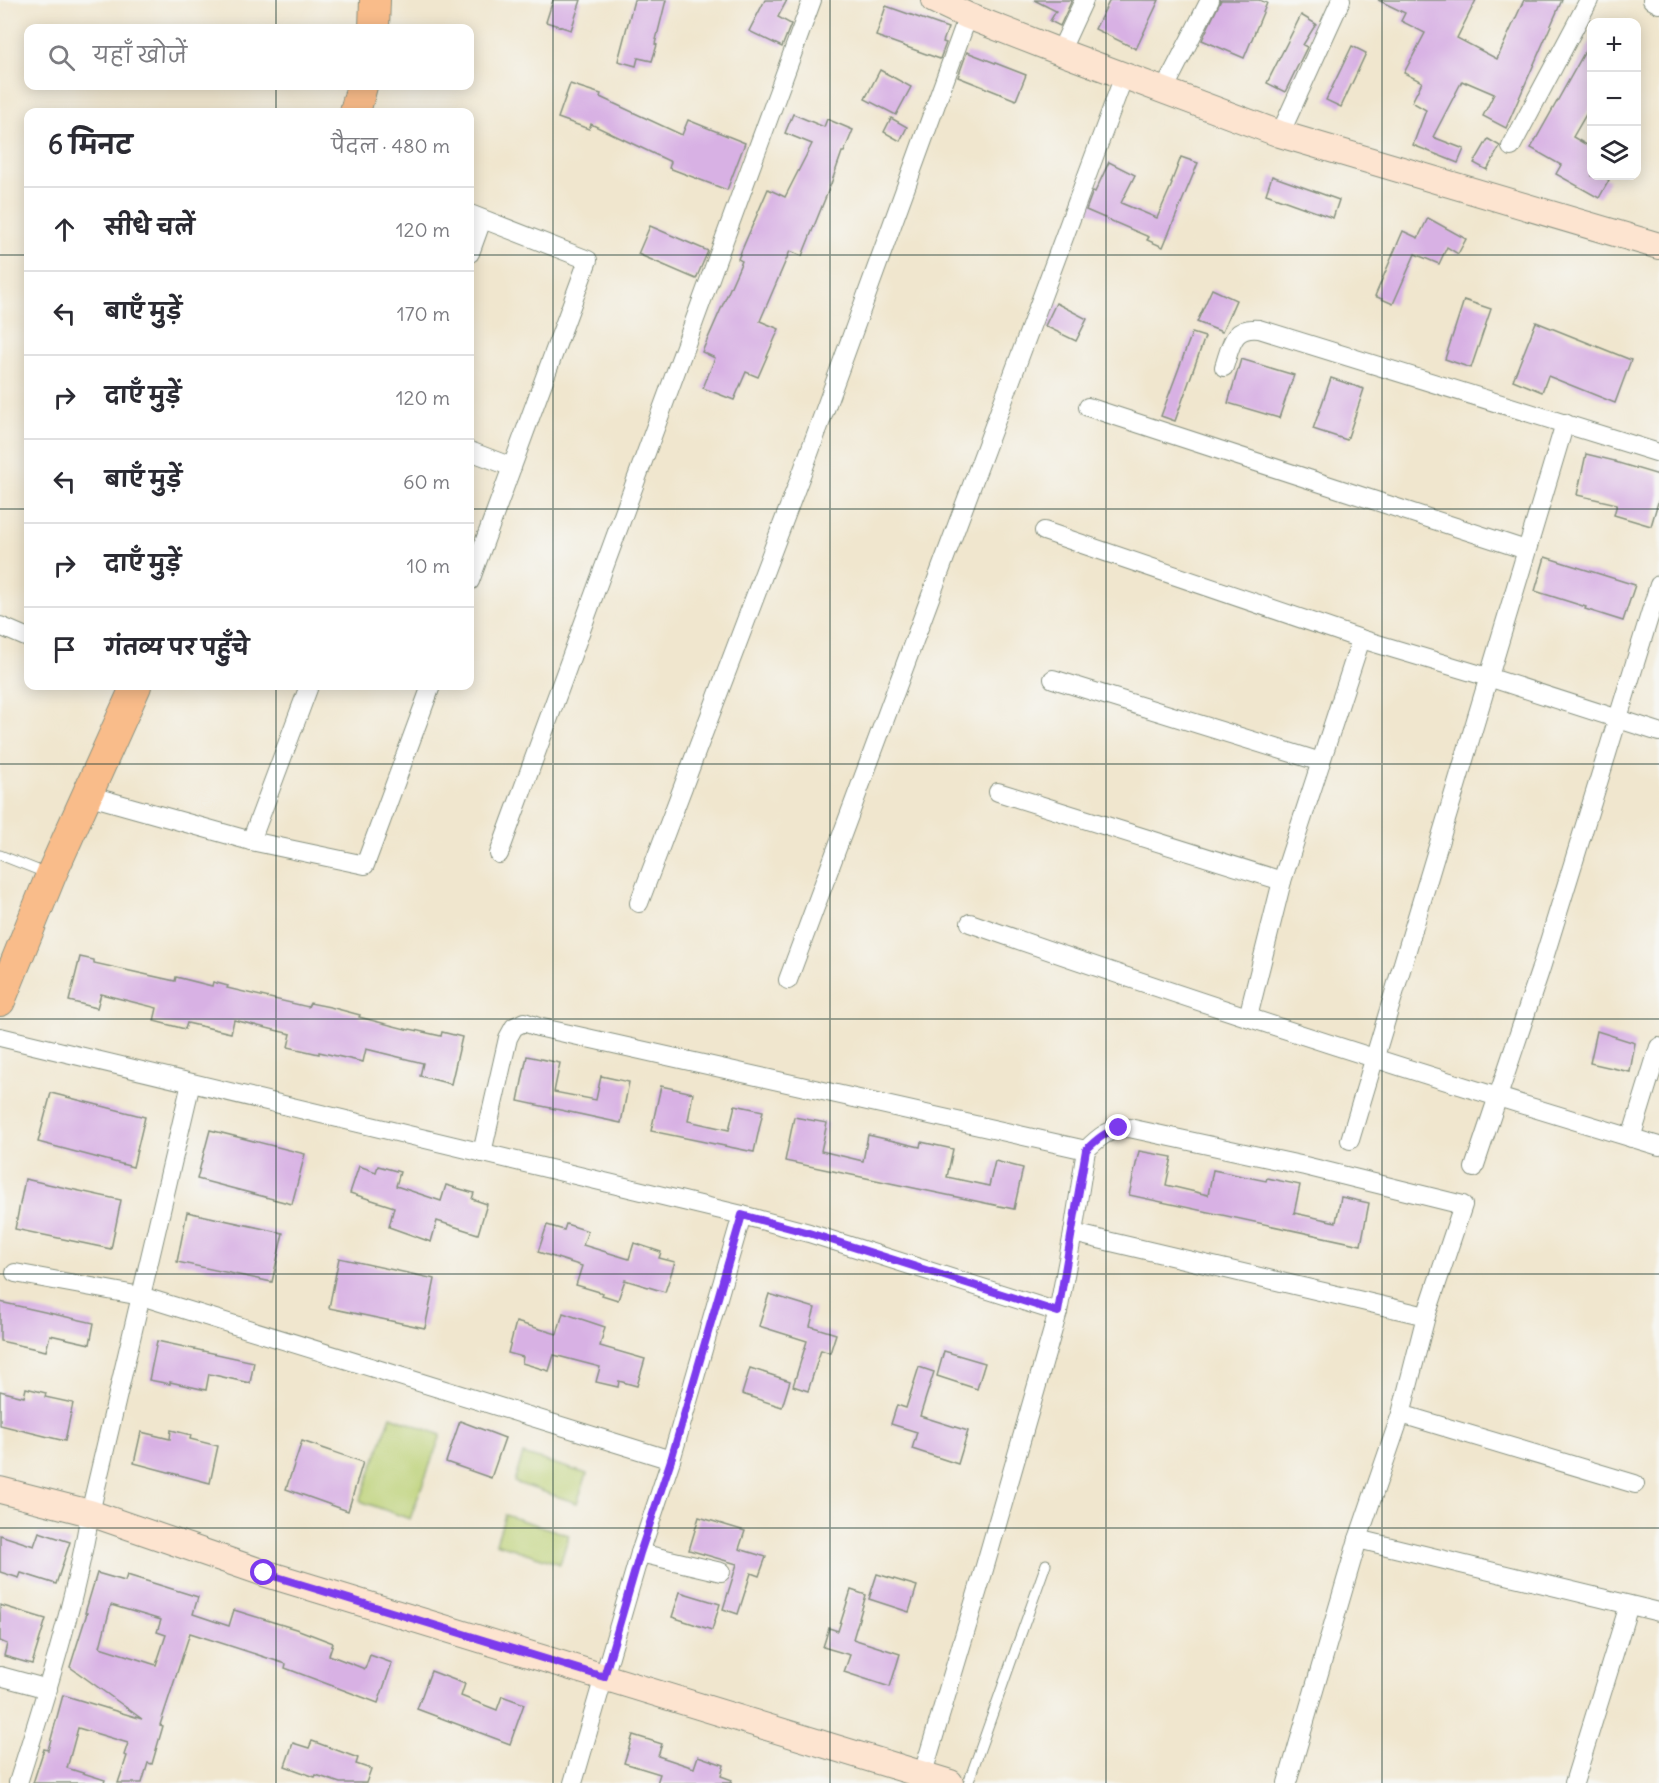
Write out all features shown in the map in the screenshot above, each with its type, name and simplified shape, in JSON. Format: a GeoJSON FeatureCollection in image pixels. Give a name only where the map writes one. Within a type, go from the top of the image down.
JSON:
{"type":"FeatureCollection","features":[{"type":"Feature","properties":{"kind":"main road"},"geometry":{"type":"LineString","coordinates":[[374,24],[375,0]]}},
{"type":"Feature","properties":{"kind":"main road"},"geometry":{"type":"LineString","coordinates":[[356,108],[361,90]]}},
{"type":"Feature","properties":{"kind":"main road"},"geometry":{"type":"LineString","coordinates":[[0,1001],[51,875],[134,690]]}},
{"type":"Feature","properties":{"kind":"street"},"geometry":{"type":"LineString","coordinates":[[498,854],[812,0]]}},
{"type":"Feature","properties":{"kind":"street"},"geometry":{"type":"LineString","coordinates":[[934,0],[968,16],[1060,52],[1280,135],[1659,246]]}},
{"type":"Feature","properties":{"kind":"street"},"geometry":{"type":"LineString","coordinates":[[1060,52],[1084,0]]}},
{"type":"Feature","properties":{"kind":"street"},"geometry":{"type":"LineString","coordinates":[[1164,90],[1210,0]]}},
{"type":"Feature","properties":{"kind":"street"},"geometry":{"type":"LineString","coordinates":[[1280,135],[1341,0]]}},
{"type":"Feature","properties":{"kind":"street"},"geometry":{"type":"LineString","coordinates":[[1511,147],[1589,0]]}},
{"type":"Feature","properties":{"kind":"street"},"geometry":{"type":"LineString","coordinates":[[1652,0],[1659,4]]}},
{"type":"Feature","properties":{"kind":"street"},"geometry":{"type":"LineString","coordinates":[[639,903],[803,470],[968,16]]}},
{"type":"Feature","properties":{"kind":"street"},"geometry":{"type":"LineString","coordinates":[[788,980],[1124,76]]}},
{"type":"Feature","properties":{"kind":"street"},"geometry":{"type":"LineString","coordinates":[[474,570],[588,260],[476,217]]}},
{"type":"Feature","properties":{"kind":"street"},"geometry":{"type":"LineString","coordinates":[[1224,367],[1238,334],[1249,328],[1259,329],[1659,453]]}},
{"type":"Feature","properties":{"kind":"street"},"geometry":{"type":"LineString","coordinates":[[1088,406],[1526,550]]}},
{"type":"Feature","properties":{"kind":"street"},"geometry":{"type":"LineString","coordinates":[[1350,1140],[1565,423]]}},
{"type":"Feature","properties":{"kind":"street"},"geometry":{"type":"LineString","coordinates":[[474,453],[512,467]]}},
{"type":"Feature","properties":{"kind":"street"},"geometry":{"type":"LineString","coordinates":[[1044,531],[1361,639],[1659,732]]}},
{"type":"Feature","properties":{"kind":"street"},"geometry":{"type":"LineString","coordinates":[[1474,1168],[1540,971],[1659,585]]}},
{"type":"Feature","properties":{"kind":"street"},"geometry":{"type":"LineString","coordinates":[[0,626],[24,636]]}},
{"type":"Feature","properties":{"kind":"street"},"geometry":{"type":"LineString","coordinates":[[1248,1017],[1282,881],[1361,639]]}},
{"type":"Feature","properties":{"kind":"street"},"geometry":{"type":"LineString","coordinates":[[1053,679],[1321,762]]}},
{"type":"Feature","properties":{"kind":"street"},"geometry":{"type":"LineString","coordinates":[[251,841],[308,690]]}},
{"type":"Feature","properties":{"kind":"street"},"geometry":{"type":"LineString","coordinates":[[87,795],[251,841],[365,865],[430,690]]}},
{"type":"Feature","properties":{"kind":"street"},"geometry":{"type":"LineString","coordinates":[[998,792],[1282,881]]}},
{"type":"Feature","properties":{"kind":"street"},"geometry":{"type":"LineString","coordinates":[[970,922],[1078,961],[1374,1059],[1659,1146]]}},
{"type":"Feature","properties":{"kind":"street"},"geometry":{"type":"LineString","coordinates":[[483,1153],[508,1038],[514,1027],[524,1022],[538,1028],[1086,1150]]}},
{"type":"Feature","properties":{"kind":"street"},"geometry":{"type":"LineString","coordinates":[[0,1037],[742,1215],[809,1233],[1058,1312]]}},
{"type":"Feature","properties":{"kind":"street"},"geometry":{"type":"LineString","coordinates":[[1631,1138],[1659,1047]]}},
{"type":"Feature","properties":{"kind":"street"},"geometry":{"type":"LineString","coordinates":[[18,1783],[48,1689],[84,1548],[90,1513],[191,1083]]}},
{"type":"Feature","properties":{"kind":"street"},"geometry":{"type":"LineString","coordinates":[[921,1779],[1058,1312],[1086,1150],[1109,1131],[1129,1128],[1305,1166],[1463,1205],[1426,1316],[1401,1414],[1358,1539],[1287,1783]]}},
{"type":"Feature","properties":{"kind":"street"},"geometry":{"type":"LineString","coordinates":[[573,1783],[640,1553],[671,1460],[742,1215]]}},
{"type":"Feature","properties":{"kind":"street"},"geometry":{"type":"LineString","coordinates":[[1072,1233],[1426,1316]]}},
{"type":"Feature","properties":{"kind":"street"},"geometry":{"type":"LineString","coordinates":[[15,1273],[141,1296],[671,1460]]}},
{"type":"Feature","properties":{"kind":"street"},"geometry":{"type":"LineString","coordinates":[[1401,1414],[1635,1484]]}},
{"type":"Feature","properties":{"kind":"street"},"geometry":{"type":"LineString","coordinates":[[0,1490],[90,1513],[264,1573],[604,1677],[921,1779],[950,1783]]}},
{"type":"Feature","properties":{"kind":"street"},"geometry":{"type":"LineString","coordinates":[[1358,1539],[1659,1612]]}},
{"type":"Feature","properties":{"kind":"street"},"geometry":{"type":"LineString","coordinates":[[640,1553],[721,1572]]}},
{"type":"Feature","properties":{"kind":"street"},"geometry":{"type":"LineString","coordinates":[[1575,1783],[1629,1605]]}},
{"type":"Feature","properties":{"kind":"street"},"geometry":{"type":"LineString","coordinates":[[0,1676],[48,1689]]}},
{"type":"Feature","properties":{"kind":"lane"},"geometry":{"type":"LineString","coordinates":[[0,855],[51,875]]}},
{"type":"Feature","properties":{"kind":"lane"},"geometry":{"type":"LineString","coordinates":[[968,1783],[1046,1564]]}},
{"type":"Feature","properties":{"kind":"green space"},"geometry":{"type":"Polygon","coordinates":[[[391,1416],[441,1435],[410,1519],[360,1501],[391,1416]]]}},
{"type":"Feature","properties":{"kind":"green space"},"geometry":{"type":"Polygon","coordinates":[[[523,1454],[587,1474],[577,1503],[514,1482],[523,1454]]]}},
{"type":"Feature","properties":{"kind":"green space"},"geometry":{"type":"Polygon","coordinates":[[[505,1515],[569,1535],[560,1564],[496,1543],[505,1515]]]}},
{"type":"Feature","properties":{"kind":"building"},"geometry":{"type":"Polygon","coordinates":[[[553,0],[581,0],[571,30],[546,22],[553,0]]]}},
{"type":"Feature","properties":{"kind":"building"},"geometry":{"type":"Polygon","coordinates":[[[634,0],[666,0],[652,61],[638,58],[636,66],[618,61],[634,0]]]}},
{"type":"Feature","properties":{"kind":"building"},"geometry":{"type":"Polygon","coordinates":[[[765,0],[787,0],[778,17],[791,24],[782,47],[749,31],[765,0]]]}},
{"type":"Feature","properties":{"kind":"building"},"geometry":{"type":"Polygon","coordinates":[[[1034,0],[1072,0],[1060,26],[1050,21],[1056,11],[1034,0]]]}},
{"type":"Feature","properties":{"kind":"building"},"geometry":{"type":"Polygon","coordinates":[[[1110,0],[1159,0],[1136,49],[1095,29],[1110,0]]]}},
{"type":"Feature","properties":{"kind":"building"},"geometry":{"type":"Polygon","coordinates":[[[1221,0],[1259,0],[1267,3],[1244,58],[1202,40],[1221,0]]]}},
{"type":"Feature","properties":{"kind":"building"},"geometry":{"type":"Polygon","coordinates":[[[1378,0],[1476,0],[1457,38],[1497,59],[1524,0],[1562,0],[1506,128],[1483,116],[1494,94],[1462,81],[1433,137],[1464,149],[1458,163],[1413,145],[1426,110],[1412,102],[1422,82],[1404,73],[1425,33],[1401,21],[1405,13],[1378,0]]]}},
{"type":"Feature","properties":{"kind":"building"},"geometry":{"type":"Polygon","coordinates":[[[886,6],[948,28],[943,42],[946,43],[940,59],[876,36],[886,6]]]}},
{"type":"Feature","properties":{"kind":"building"},"geometry":{"type":"Polygon","coordinates":[[[1301,15],[1316,24],[1303,45],[1307,47],[1285,92],[1267,83],[1301,15]]]}},
{"type":"Feature","properties":{"kind":"building"},"geometry":{"type":"Polygon","coordinates":[[[1352,46],[1366,53],[1341,107],[1326,100],[1352,46]]]}},
{"type":"Feature","properties":{"kind":"building"},"geometry":{"type":"Polygon","coordinates":[[[1587,48],[1587,113],[1573,137],[1587,145],[1587,180],[1609,180],[1599,198],[1556,174],[1561,165],[1531,148],[1587,48]]]}},
{"type":"Feature","properties":{"kind":"building"},"geometry":{"type":"Polygon","coordinates":[[[967,52],[1026,75],[1016,100],[958,77],[967,52]]]}},
{"type":"Feature","properties":{"kind":"building"},"geometry":{"type":"Polygon","coordinates":[[[880,70],[911,87],[896,115],[865,99],[880,70]]]}},
{"type":"Feature","properties":{"kind":"building"},"geometry":{"type":"Polygon","coordinates":[[[570,84],[601,94],[600,97],[682,135],[688,120],[745,143],[727,190],[669,168],[671,162],[591,124],[589,129],[558,118],[570,84]]]}},
{"type":"Feature","properties":{"kind":"building"},"geometry":{"type":"Polygon","coordinates":[[[793,114],[824,127],[827,119],[853,130],[842,152],[802,256],[790,251],[760,321],[779,329],[758,377],[746,372],[734,400],[703,388],[715,358],[702,352],[742,261],[738,259],[768,189],[785,197],[812,144],[785,133],[793,114]]]}},
{"type":"Feature","properties":{"kind":"building"},"geometry":{"type":"Polygon","coordinates":[[[891,118],[907,127],[900,141],[884,132],[891,118]]]}},
{"type":"Feature","properties":{"kind":"building"},"geometry":{"type":"Polygon","coordinates":[[[1488,139],[1500,146],[1487,170],[1474,163],[1488,139]]]}},
{"type":"Feature","properties":{"kind":"building"},"geometry":{"type":"Polygon","coordinates":[[[1181,157],[1198,163],[1163,247],[1147,240],[1149,237],[1086,210],[1093,191],[1095,192],[1109,162],[1135,175],[1121,203],[1157,218],[1181,157]]]}},
{"type":"Feature","properties":{"kind":"building"},"geometry":{"type":"Polygon","coordinates":[[[1272,176],[1339,200],[1333,218],[1266,194],[1272,176]]]}},
{"type":"Feature","properties":{"kind":"building"},"geometry":{"type":"Polygon","coordinates":[[[1428,218],[1466,239],[1458,254],[1447,247],[1439,264],[1415,254],[1393,304],[1375,296],[1403,231],[1418,238],[1428,218]]]}},
{"type":"Feature","properties":{"kind":"building"},"geometry":{"type":"Polygon","coordinates":[[[650,226],[708,251],[696,279],[638,254],[650,226]]]}},
{"type":"Feature","properties":{"kind":"building"},"geometry":{"type":"Polygon","coordinates":[[[1212,289],[1236,300],[1222,332],[1197,322],[1212,289]]]}},
{"type":"Feature","properties":{"kind":"building"},"geometry":{"type":"Polygon","coordinates":[[[1464,300],[1491,309],[1471,368],[1445,359],[1464,300]]]}},
{"type":"Feature","properties":{"kind":"building"},"geometry":{"type":"Polygon","coordinates":[[[1056,303],[1087,319],[1076,341],[1045,326],[1056,303]]]}},
{"type":"Feature","properties":{"kind":"building"},"geometry":{"type":"Polygon","coordinates":[[[1536,322],[1631,360],[1615,403],[1548,376],[1542,392],[1513,380],[1536,322]]]}},
{"type":"Feature","properties":{"kind":"building"},"geometry":{"type":"Polygon","coordinates":[[[1192,333],[1205,337],[1175,421],[1161,416],[1192,333]]]}},
{"type":"Feature","properties":{"kind":"building"},"geometry":{"type":"Polygon","coordinates":[[[1241,359],[1294,375],[1279,418],[1228,403],[1241,359]]]}},
{"type":"Feature","properties":{"kind":"building"},"geometry":{"type":"Polygon","coordinates":[[[1331,378],[1364,389],[1347,440],[1313,429],[1331,378]]]}},
{"type":"Feature","properties":{"kind":"building"},"geometry":{"type":"Polygon","coordinates":[[[1586,454],[1659,475],[1659,499],[1651,526],[1614,515],[1617,504],[1577,495],[1586,454]]]}},
{"type":"Feature","properties":{"kind":"building"},"geometry":{"type":"Polygon","coordinates":[[[1545,557],[1635,585],[1623,621],[1535,591],[1545,557]]]}},
{"type":"Feature","properties":{"kind":"building"},"geometry":{"type":"Polygon","coordinates":[[[80,957],[94,960],[94,963],[175,981],[176,977],[212,986],[213,982],[228,986],[227,988],[308,1007],[310,1003],[330,1007],[409,1030],[441,1036],[442,1032],[462,1037],[451,1084],[420,1076],[423,1063],[366,1049],[363,1062],[288,1047],[291,1034],[234,1020],[231,1033],[187,1023],[185,1029],[154,1021],[157,1008],[101,994],[97,1008],[69,1001],[80,957]]]}},
{"type":"Feature","properties":{"kind":"building"},"geometry":{"type":"Polygon","coordinates":[[[1597,1031],[1635,1043],[1630,1072],[1590,1063],[1597,1031]]]}},
{"type":"Feature","properties":{"kind":"building"},"geometry":{"type":"Polygon","coordinates":[[[527,1056],[560,1063],[554,1092],[596,1100],[601,1076],[629,1082],[621,1123],[518,1101],[527,1056]]]}},
{"type":"Feature","properties":{"kind":"building"},"geometry":{"type":"Polygon","coordinates":[[[661,1086],[693,1093],[688,1121],[729,1130],[735,1105],[763,1111],[754,1152],[651,1131],[661,1086]]]}},
{"type":"Feature","properties":{"kind":"building"},"geometry":{"type":"Polygon","coordinates":[[[51,1093],[145,1117],[133,1167],[38,1142],[51,1093]]]}},
{"type":"Feature","properties":{"kind":"building"},"geometry":{"type":"Polygon","coordinates":[[[794,1117],[827,1123],[821,1151],[863,1161],[868,1135],[920,1147],[921,1142],[953,1149],[947,1177],[989,1186],[995,1161],[1023,1168],[1014,1209],[785,1161],[794,1117]]]}},
{"type":"Feature","properties":{"kind":"building"},"geometry":{"type":"Polygon","coordinates":[[[210,1130],[305,1154],[292,1204],[197,1179],[210,1130]]]}},
{"type":"Feature","properties":{"kind":"building"},"geometry":{"type":"Polygon","coordinates":[[[1139,1151],[1172,1157],[1166,1185],[1208,1195],[1213,1170],[1266,1181],[1267,1178],[1300,1185],[1294,1213],[1336,1222],[1341,1197],[1369,1203],[1361,1245],[1129,1195],[1139,1151]]]}},
{"type":"Feature","properties":{"kind":"building"},"geometry":{"type":"Polygon","coordinates":[[[359,1166],[376,1172],[378,1166],[400,1172],[396,1186],[441,1201],[446,1185],[474,1193],[472,1199],[487,1204],[478,1234],[437,1221],[431,1242],[389,1227],[394,1207],[350,1193],[359,1166]]]}},
{"type":"Feature","properties":{"kind":"building"},"geometry":{"type":"Polygon","coordinates":[[[25,1179],[121,1200],[111,1249],[15,1229],[25,1179]]]}},
{"type":"Feature","properties":{"kind":"building"},"geometry":{"type":"Polygon","coordinates":[[[187,1212],[283,1233],[272,1282],[177,1262],[187,1212]]]}},
{"type":"Feature","properties":{"kind":"building"},"geometry":{"type":"Polygon","coordinates":[[[566,1224],[588,1231],[583,1245],[629,1259],[634,1243],[661,1252],[659,1258],[675,1262],[665,1292],[625,1280],[618,1300],[576,1285],[582,1266],[538,1252],[547,1225],[564,1230],[566,1224]]]}},
{"type":"Feature","properties":{"kind":"building"},"geometry":{"type":"Polygon","coordinates":[[[339,1258],[435,1279],[425,1328],[329,1308],[339,1258]]]}},
{"type":"Feature","properties":{"kind":"building"},"geometry":{"type":"Polygon","coordinates":[[[769,1294],[815,1308],[810,1326],[836,1334],[830,1353],[821,1350],[808,1391],[793,1386],[807,1341],[759,1326],[769,1294]]]}},
{"type":"Feature","properties":{"kind":"building"},"geometry":{"type":"Polygon","coordinates":[[[0,1302],[94,1323],[90,1344],[50,1335],[46,1351],[0,1341],[0,1302]]]}},
{"type":"Feature","properties":{"kind":"building"},"geometry":{"type":"Polygon","coordinates":[[[563,1313],[605,1327],[600,1346],[645,1359],[637,1386],[619,1381],[618,1387],[596,1382],[600,1367],[554,1355],[549,1371],[522,1363],[523,1357],[508,1353],[516,1322],[557,1334],[563,1313]]]}},
{"type":"Feature","properties":{"kind":"building"},"geometry":{"type":"Polygon","coordinates":[[[157,1341],[254,1362],[250,1383],[209,1374],[206,1390],[149,1380],[157,1341]]]}},
{"type":"Feature","properties":{"kind":"building"},"geometry":{"type":"Polygon","coordinates":[[[944,1351],[985,1363],[977,1389],[937,1376],[944,1351]]]}},
{"type":"Feature","properties":{"kind":"building"},"geometry":{"type":"Polygon","coordinates":[[[919,1367],[934,1372],[920,1416],[968,1431],[958,1464],[912,1449],[917,1432],[891,1424],[897,1405],[906,1408],[919,1367]]]}},
{"type":"Feature","properties":{"kind":"building"},"geometry":{"type":"Polygon","coordinates":[[[750,1368],[790,1381],[782,1407],[742,1394],[750,1368]]]}},
{"type":"Feature","properties":{"kind":"building"},"geometry":{"type":"Polygon","coordinates":[[[26,1388],[46,1393],[45,1397],[73,1403],[65,1441],[0,1425],[0,1391],[24,1397],[26,1388]]]}},
{"type":"Feature","properties":{"kind":"building"},"geometry":{"type":"Polygon","coordinates":[[[460,1421],[505,1438],[491,1478],[446,1462],[460,1421]]]}},
{"type":"Feature","properties":{"kind":"building"},"geometry":{"type":"Polygon","coordinates":[[[171,1430],[191,1435],[190,1439],[218,1446],[210,1483],[134,1463],[141,1432],[170,1439],[171,1430]]]}},
{"type":"Feature","properties":{"kind":"building"},"geometry":{"type":"Polygon","coordinates":[[[302,1441],[363,1462],[348,1511],[286,1489],[302,1441]]]}},
{"type":"Feature","properties":{"kind":"building"},"geometry":{"type":"Polygon","coordinates":[[[699,1517],[745,1531],[739,1549],[766,1557],[759,1576],[751,1573],[738,1614],[723,1609],[737,1564],[689,1550],[699,1517]]]}},
{"type":"Feature","properties":{"kind":"building"},"geometry":{"type":"Polygon","coordinates":[[[39,1532],[70,1542],[56,1584],[21,1573],[19,1578],[0,1572],[0,1535],[34,1546],[39,1532]]]}},
{"type":"Feature","properties":{"kind":"building"},"geometry":{"type":"Polygon","coordinates":[[[97,1573],[125,1581],[127,1575],[198,1597],[193,1614],[229,1626],[234,1610],[333,1643],[329,1655],[365,1669],[370,1655],[392,1663],[378,1703],[285,1668],[286,1664],[190,1633],[160,1725],[163,1726],[152,1764],[148,1763],[142,1783],[118,1783],[127,1756],[124,1755],[128,1743],[78,1728],[67,1768],[105,1780],[104,1783],[33,1783],[44,1749],[48,1750],[63,1695],[142,1719],[70,1667],[87,1613],[85,1613],[97,1573]],[[111,1605],[100,1647],[156,1665],[166,1635],[157,1632],[161,1620],[111,1605]]]}},
{"type":"Feature","properties":{"kind":"building"},"geometry":{"type":"Polygon","coordinates":[[[877,1574],[917,1586],[909,1612],[869,1599],[877,1574]]]}},
{"type":"Feature","properties":{"kind":"building"},"geometry":{"type":"Polygon","coordinates":[[[851,1590],[866,1595],[853,1639],[900,1654],[890,1687],[844,1672],[850,1655],[823,1647],[829,1628],[838,1631],[851,1590]]]}},
{"type":"Feature","properties":{"kind":"building"},"geometry":{"type":"Polygon","coordinates":[[[680,1592],[720,1604],[712,1630],[672,1617],[680,1592]]]}},
{"type":"Feature","properties":{"kind":"building"},"geometry":{"type":"Polygon","coordinates":[[[0,1605],[46,1619],[32,1664],[4,1656],[7,1644],[0,1641],[0,1605]]]}},
{"type":"Feature","properties":{"kind":"building"},"geometry":{"type":"Polygon","coordinates":[[[431,1671],[465,1684],[461,1696],[497,1710],[502,1696],[524,1704],[510,1744],[417,1709],[431,1671]]]}},
{"type":"Feature","properties":{"kind":"building"},"geometry":{"type":"Polygon","coordinates":[[[633,1735],[662,1744],[658,1756],[694,1768],[698,1756],[724,1765],[721,1776],[732,1780],[731,1783],[657,1783],[660,1774],[624,1763],[633,1735]]]}},
{"type":"Feature","properties":{"kind":"building"},"geometry":{"type":"Polygon","coordinates":[[[312,1741],[358,1758],[356,1764],[371,1769],[366,1783],[340,1783],[285,1766],[293,1743],[309,1748],[312,1741]]]}},
{"type":"Feature","properties":{"kind":"route"},"geometry":{"type":"LineString","coordinates":[[264,1573],[604,1677],[640,1553],[671,1460],[742,1215],[809,1233],[1058,1312],[1086,1150],[1099,1137],[1119,1128]]}}]}
